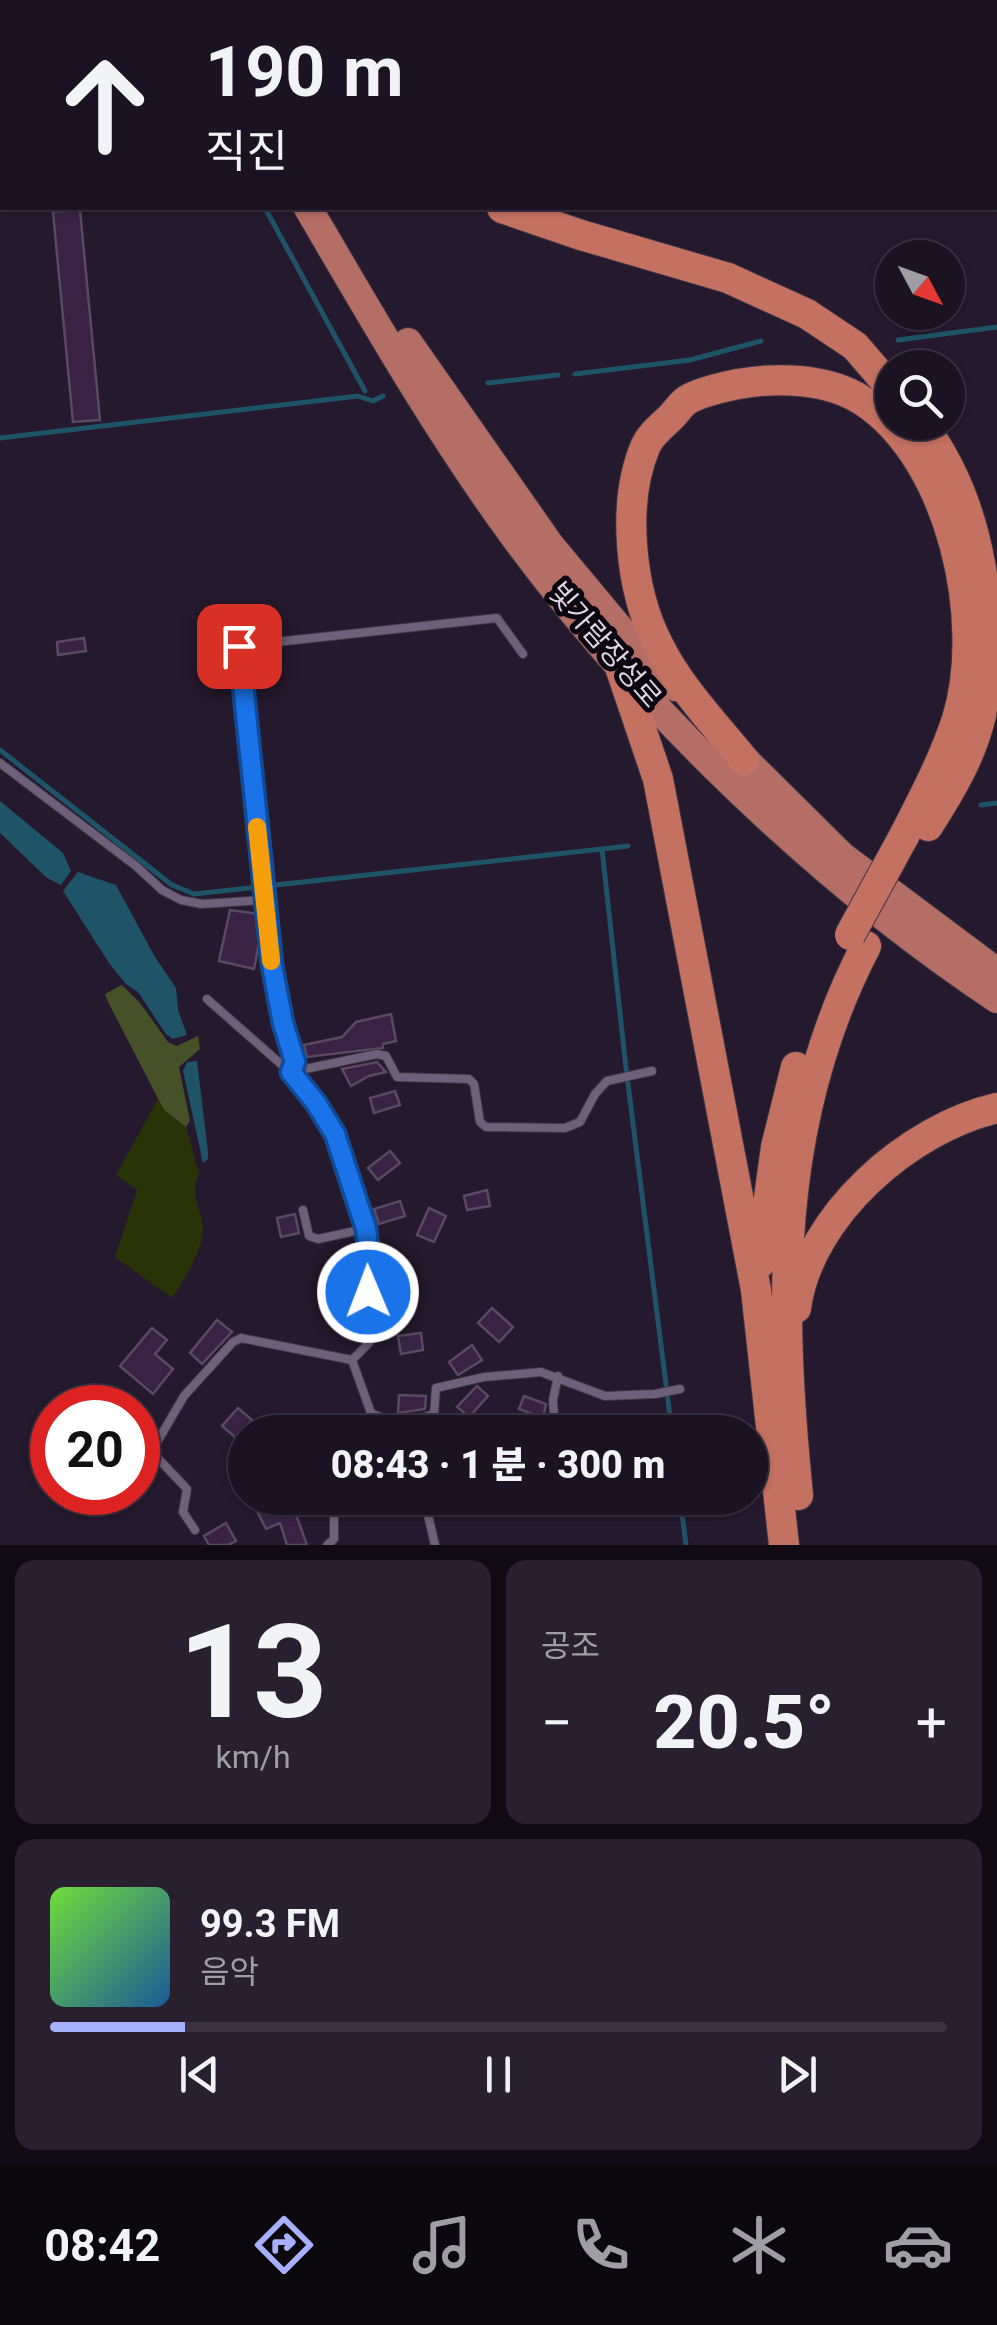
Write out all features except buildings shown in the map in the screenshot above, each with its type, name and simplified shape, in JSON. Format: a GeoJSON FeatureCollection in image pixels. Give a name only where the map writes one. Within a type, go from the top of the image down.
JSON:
{"type":"FeatureCollection","features":[{"type":"Feature","properties":{"kind":"highway","name":"빛가람장성로"},"geometry":{"type":"LineString","coordinates":[[309,210],[440,428],[513,535],[620,668],[747,796],[842,884],[997,999]]}},
{"type":"Feature","properties":{"kind":"highway","name":"빛가람장성로"},"geometry":{"type":"LineString","coordinates":[[331,210],[414,352],[550,545],[630,641],[842,856],[997,972]]}},
{"type":"Feature","properties":{"kind":"highway"},"geometry":{"type":"LineString","coordinates":[[508,210],[728,278],[807,314],[855,346],[875,369]]}},
{"type":"Feature","properties":{"kind":"highway"},"geometry":{"type":"LineString","coordinates":[[744,760],[687,690],[657,643],[635,573],[629,521],[637,477],[647,442],[687,400],[727,386],[767,379],[816,383],[862,400],[902,438],[925,474],[952,530],[964,589],[966,669],[958,717],[910,841],[858,940],[806,1026],[776,1148],[756,1290]]}},
{"type":"Feature","properties":{"kind":"highway"},"geometry":{"type":"LineString","coordinates":[[910,841],[962,768],[981,716],[988,657],[988,594],[954,473],[932,440]]}},
{"type":"Feature","properties":{"kind":"highway"},"geometry":{"type":"LineString","coordinates":[[620,668],[658,779],[756,1290],[787,1484],[803,1545]]}},
{"type":"Feature","properties":{"kind":"highway"},"geometry":{"type":"LineString","coordinates":[[784,1545],[790,1201],[826,1034],[858,940]]}},
{"type":"Feature","properties":{"kind":"highway"},"geometry":{"type":"LineString","coordinates":[[789,1361],[799,1286],[830,1226],[888,1162],[937,1129],[997,1108]]}},
{"type":"Feature","properties":{"kind":"lane"},"geometry":{"type":"LineString","coordinates":[[291,1072],[295,1062],[277,995],[264,896],[239,646],[497,618],[523,654]]}},
{"type":"Feature","properties":{"kind":"lane"},"geometry":{"type":"LineString","coordinates":[[0,763],[162,890],[181,900],[202,904],[264,896]]}},
{"type":"Feature","properties":{"kind":"lane"},"geometry":{"type":"LineString","coordinates":[[207,998],[291,1072],[335,1134],[366,1229],[370,1262],[366,1271],[370,1343],[352,1360]]}},
{"type":"Feature","properties":{"kind":"lane"},"geometry":{"type":"LineString","coordinates":[[291,1072],[376,1054],[386,1056],[397,1077],[469,1078],[474,1084],[480,1122],[486,1127],[564,1128],[580,1122],[594,1094],[607,1081],[652,1071]]}},
{"type":"Feature","properties":{"kind":"lane"},"geometry":{"type":"LineString","coordinates":[[303,1210],[309,1236],[318,1239],[366,1229]]}},
{"type":"Feature","properties":{"kind":"lane"},"geometry":{"type":"LineString","coordinates":[[366,1271],[406,1274]]}},
{"type":"Feature","properties":{"kind":"lane"},"geometry":{"type":"LineString","coordinates":[[160,1436],[184,1396],[225,1349],[240,1338],[352,1360]]}},
{"type":"Feature","properties":{"kind":"lane"},"geometry":{"type":"LineString","coordinates":[[352,1360],[375,1415]]}},
{"type":"Feature","properties":{"kind":"lane"},"geometry":{"type":"LineString","coordinates":[[430,1415],[434,1414],[436,1388],[484,1377],[541,1372],[605,1396],[677,1390]]}},
{"type":"Feature","properties":{"kind":"lane"},"geometry":{"type":"LineString","coordinates":[[554,1415],[558,1376]]}},
{"type":"Feature","properties":{"kind":"lane"},"geometry":{"type":"LineString","coordinates":[[160,1460],[187,1488],[182,1512],[195,1530]]}},
{"type":"Feature","properties":{"kind":"lane"},"geometry":{"type":"LineString","coordinates":[[327,1545],[334,1540],[335,1515]]}},
{"type":"Feature","properties":{"kind":"lane"},"geometry":{"type":"LineString","coordinates":[[428,1515],[435,1545]]}},
{"type":"Feature","properties":{"kind":"green space"},"geometry":{"type":"Polygon","coordinates":[[[122,985],[168,1042],[177,1046],[198,1036],[200,1049],[179,1067],[190,1121],[186,1127],[164,1110],[108,1002],[105,994],[122,985]]]}},
{"type":"Feature","properties":{"kind":"green space"},"geometry":{"type":"Polygon","coordinates":[[[158,1099],[164,1110],[186,1127],[199,1174],[195,1196],[203,1230],[196,1256],[172,1298],[115,1257],[137,1190],[116,1175],[158,1099]]]}},
{"type":"Feature","properties":{"kind":"water"},"geometry":{"type":"Polygon","coordinates":[[[0,801],[63,853],[71,871],[61,885],[47,878],[0,833],[0,801]]]}},
{"type":"Feature","properties":{"kind":"water"},"geometry":{"type":"Polygon","coordinates":[[[78,872],[116,885],[176,988],[178,1010],[187,1035],[173,1039],[166,1034],[138,992],[109,963],[63,891],[78,872]]]}},
{"type":"Feature","properties":{"kind":"water"},"geometry":{"type":"Polygon","coordinates":[[[197,1061],[208,1152],[203,1163],[183,1071],[187,1062],[197,1061]]]}},
{"type":"Feature","properties":{"kind":"waterway"},"geometry":{"type":"LineString","coordinates":[[266,210],[365,391]]}},
{"type":"Feature","properties":{"kind":"waterway"},"geometry":{"type":"LineString","coordinates":[[898,340],[997,327]]}},
{"type":"Feature","properties":{"kind":"waterway"},"geometry":{"type":"LineString","coordinates":[[575,374],[690,360],[761,341]]}},
{"type":"Feature","properties":{"kind":"waterway"},"geometry":{"type":"LineString","coordinates":[[488,383],[558,375]]}},
{"type":"Feature","properties":{"kind":"waterway"},"geometry":{"type":"LineString","coordinates":[[0,438],[358,396],[373,401],[383,396]]}},
{"type":"Feature","properties":{"kind":"waterway"},"geometry":{"type":"LineString","coordinates":[[0,750],[172,885],[194,894],[602,849],[670,1415]]}},
{"type":"Feature","properties":{"kind":"waterway"},"geometry":{"type":"LineString","coordinates":[[981,805],[997,803]]}},
{"type":"Feature","properties":{"kind":"waterway"},"geometry":{"type":"LineString","coordinates":[[602,849],[628,846]]}},
{"type":"Feature","properties":{"kind":"waterway"},"geometry":{"type":"LineString","coordinates":[[682,1515],[686,1545]]}},
{"type":"Feature","properties":{"kind":"slow traffic"},"geometry":{"type":"LineString","coordinates":[[257,827],[271,961]]}},
{"type":"Feature","properties":{"kind":"route"},"geometry":{"type":"LineString","coordinates":[[239,646],[266,919],[277,995],[295,1062],[291,1072],[335,1134],[366,1229],[368,1292]]}}]}
